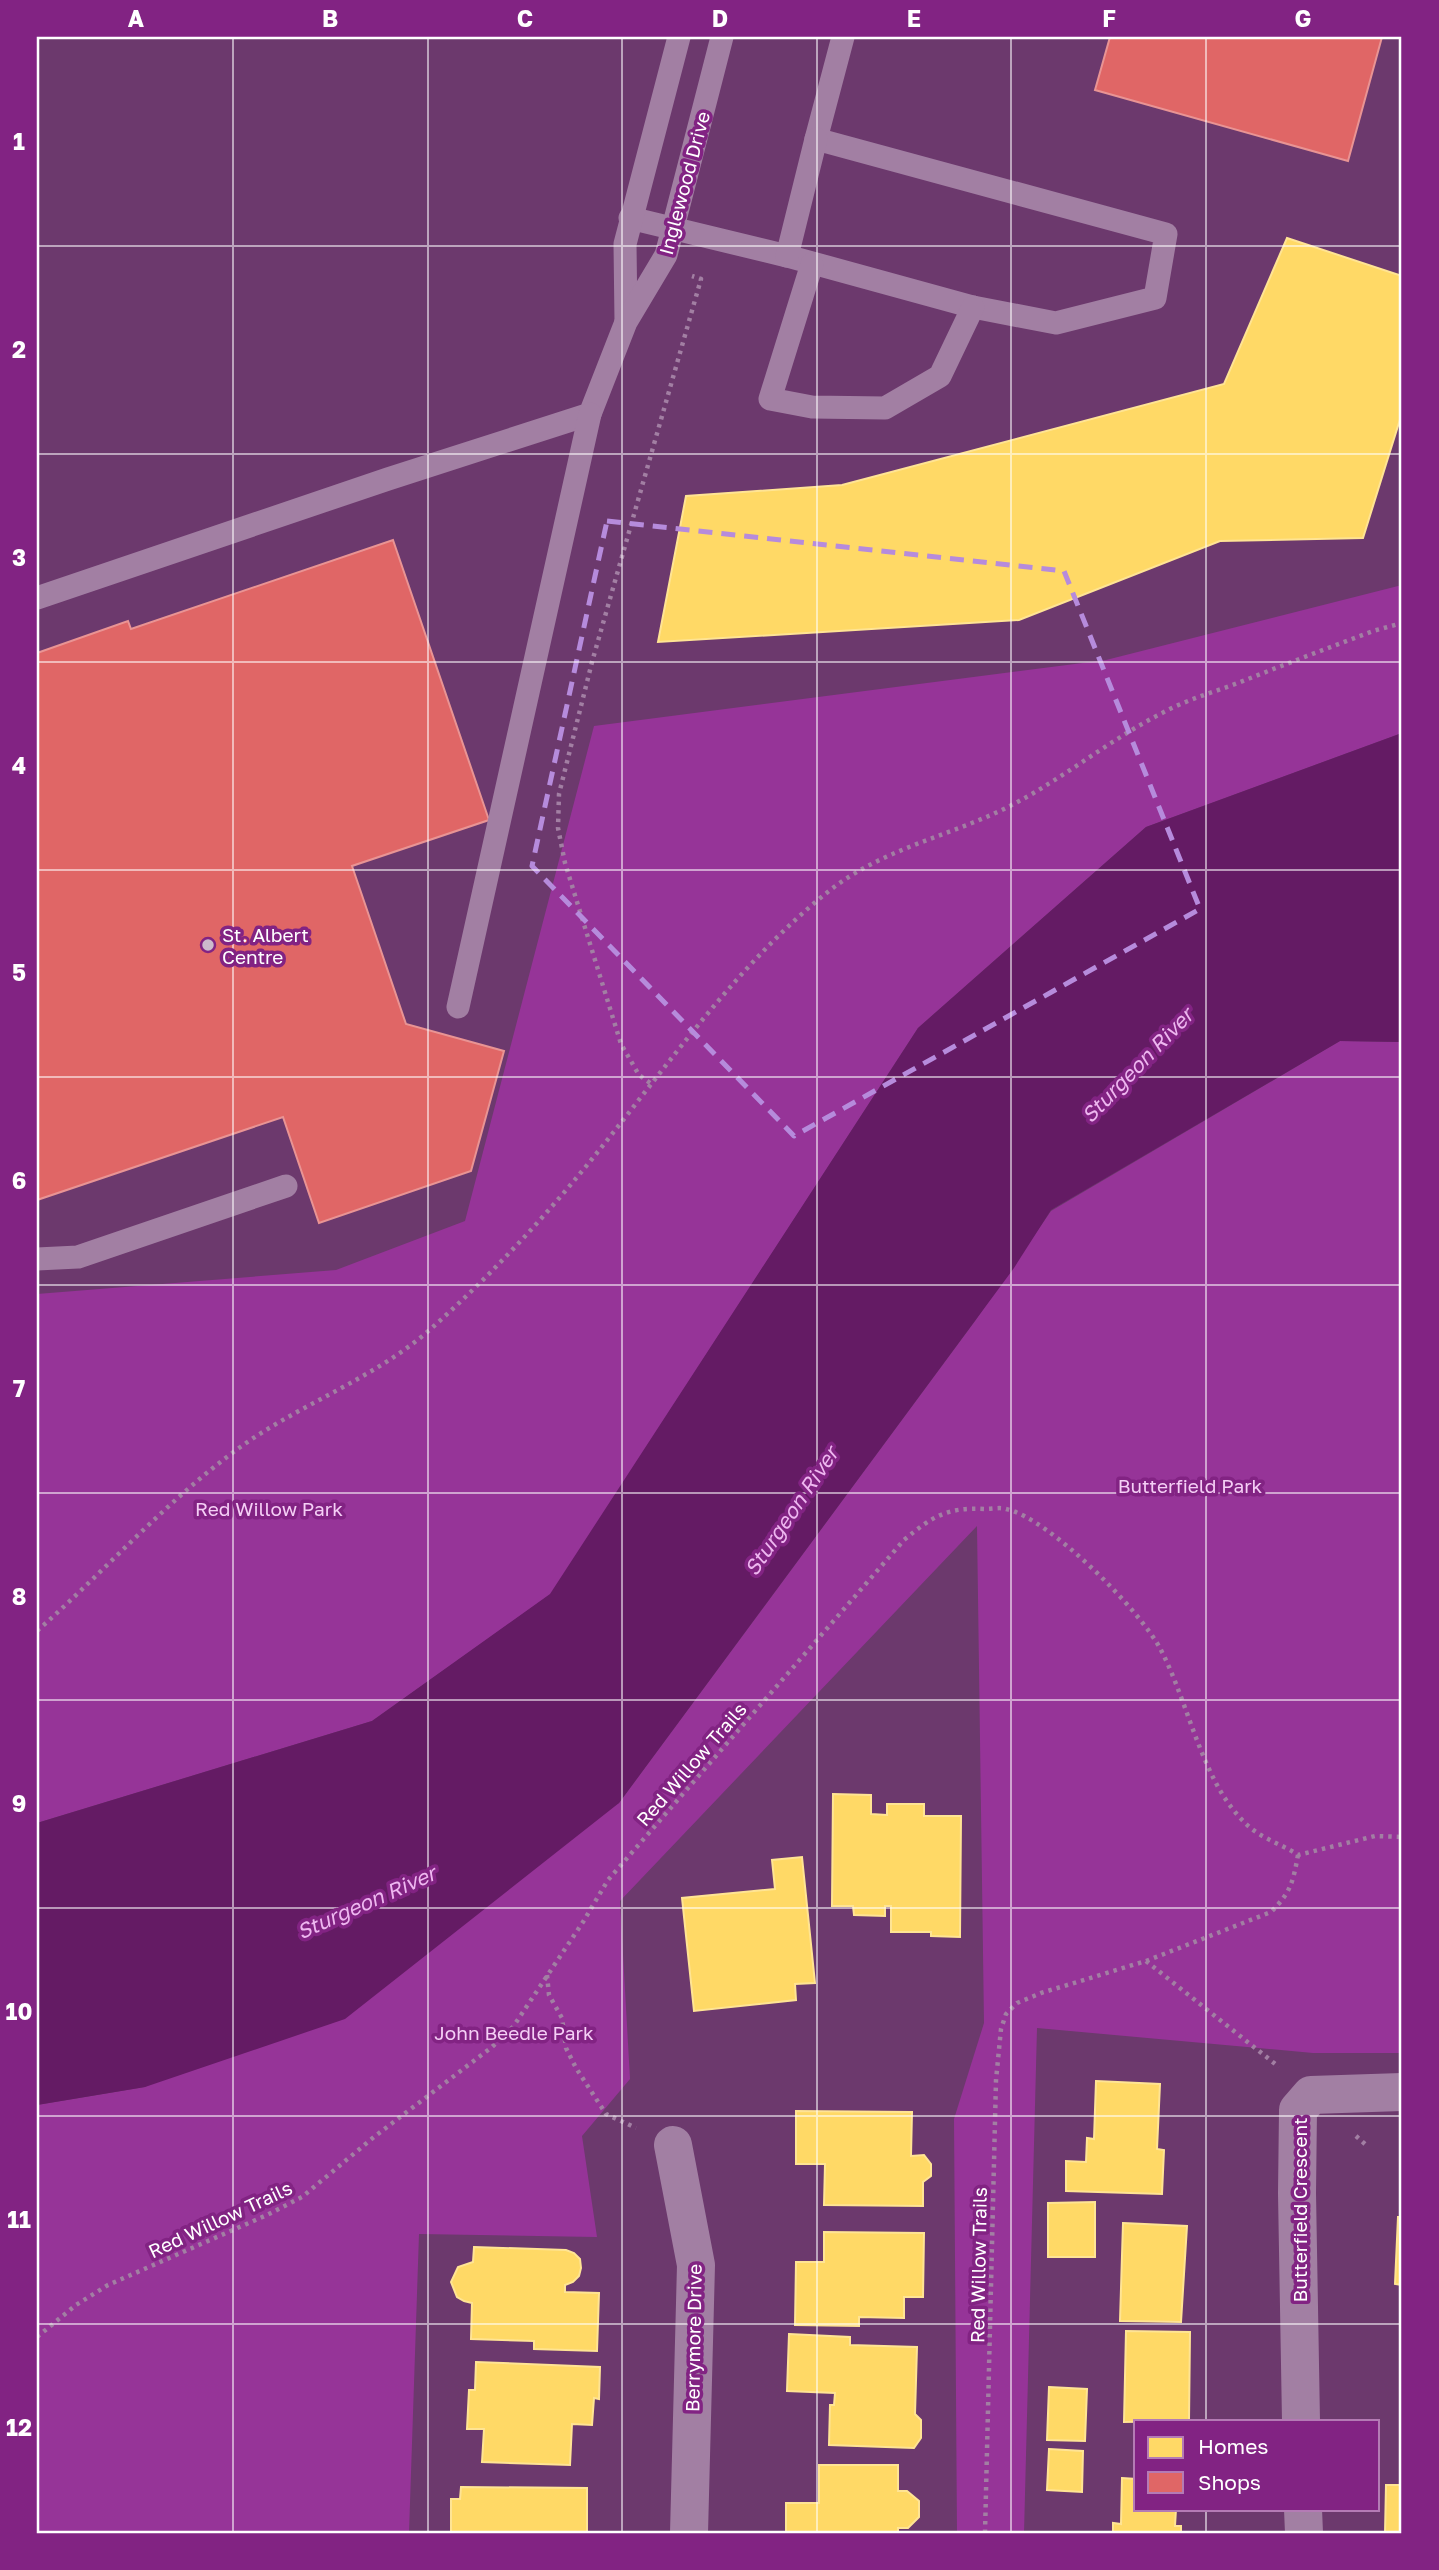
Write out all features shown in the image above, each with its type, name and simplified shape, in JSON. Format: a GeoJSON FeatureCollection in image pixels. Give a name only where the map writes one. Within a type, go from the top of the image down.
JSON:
{"type":"FeatureCollection","features":[{"type":"Feature","properties":{"kind":"street","name":"Butterfield Crescent"},"geometry":{"type":"LineString","coordinates":[[1301,2420],[1298,2110],[1311,2095],[1402,2092]]}},
{"type":"Feature","properties":{"kind":"street","name":"Berrymore Drive"},"geometry":{"type":"LineString","coordinates":[[673,2145],[696,2265],[689,2533]]}},
{"type":"Feature","properties":{"kind":"street"},"geometry":{"type":"LineString","coordinates":[[1303,2510],[1304,2533]]}},
{"type":"Feature","properties":{"kind":"lane","name":"Inglewood Drive"},"geometry":{"type":"LineString","coordinates":[[626,323],[625,244],[679,37]]}},
{"type":"Feature","properties":{"kind":"lane","name":"Inglewood Drive"},"geometry":{"type":"LineString","coordinates":[[626,323],[666,256],[722,37]]}},
{"type":"Feature","properties":{"kind":"lane"},"geometry":{"type":"LineString","coordinates":[[786,256],[843,37]]}},
{"type":"Feature","properties":{"kind":"lane"},"geometry":{"type":"LineString","coordinates":[[630,218],[786,256],[973,307],[1056,323],[1155,298],[1166,234],[816,139]]}},
{"type":"Feature","properties":{"kind":"lane"},"geometry":{"type":"LineString","coordinates":[[812,264],[770,399],[812,407],[885,408],[940,376],[973,307]]}},
{"type":"Feature","properties":{"kind":"lane"},"geometry":{"type":"LineString","coordinates":[[458,1007],[590,414],[626,323]]}},
{"type":"Feature","properties":{"kind":"lane"},"geometry":{"type":"LineString","coordinates":[[37,598],[590,414]]}},
{"type":"Feature","properties":{"kind":"lane"},"geometry":{"type":"LineString","coordinates":[[37,1259],[78,1257],[286,1186]]}},
{"type":"Feature","properties":{"kind":"path"},"geometry":{"type":"LineString","coordinates":[[650,1083],[639,1074],[621,1044],[565,863],[558,828],[559,794],[592,662],[701,279],[683,274]]}},
{"type":"Feature","properties":{"kind":"path"},"geometry":{"type":"LineString","coordinates":[[37,1631],[208,1472],[242,1446],[335,1393],[431,1330],[551,1208],[650,1083],[750,966],[830,890],[864,867],[902,848],[1005,809],[1077,766],[1125,732],[1172,707],[1373,631],[1402,623]]}},
{"type":"Feature","properties":{"kind":"path","name":"Red Willow Trails"},"geometry":{"type":"LineString","coordinates":[[37,2337],[76,2305],[108,2285],[302,2197],[374,2137],[492,2047],[513,2027],[608,1880],[904,1540],[927,1521],[964,1507],[1006,1509],[1034,1521],[1108,1583],[1144,1623],[1161,1650],[1223,1795],[1257,1833],[1298,1855],[1293,1885],[1271,1912],[1146,1961],[1053,1989],[1017,2003],[1006,2014],[1001,2029],[996,2080],[985,2533]]}},
{"type":"Feature","properties":{"kind":"path"},"geometry":{"type":"LineString","coordinates":[[1298,1855],[1375,1836],[1402,1837]]}},
{"type":"Feature","properties":{"kind":"path"},"geometry":{"type":"LineString","coordinates":[[1146,1961],[1264,2052],[1366,2145]]}},
{"type":"Feature","properties":{"kind":"path"},"geometry":{"type":"LineString","coordinates":[[546,1974],[549,1995],[562,2018],[570,2057],[606,2114],[673,2145]]}},
{"type":"Feature","properties":{"kind":"highlighted area"},"geometry":{"type":"Polygon","coordinates":[[[607,521],[1064,571],[1200,909],[794,1136],[532,866],[607,521]]]}},
{"type":"Feature","properties":{"kind":"green space","name":"Red Willow Park"},"geometry":{"type":"Polygon","coordinates":[[[1402,585],[1402,733],[1146,827],[918,1028],[551,1594],[372,1721],[37,1823],[37,1294],[336,1270],[465,1221],[594,726],[1106,660],[1402,585]]]}},
{"type":"Feature","properties":{"kind":"green space"},"geometry":{"type":"Polygon","coordinates":[[[1340,1041],[1402,1042],[1402,2053],[1313,2053],[1037,2028],[1024,2533],[957,2533],[954,2119],[984,2023],[977,1526],[620,1901],[630,2079],[582,2136],[597,2237],[419,2234],[409,2533],[37,2533],[37,2105],[145,2087],[619,1803],[975,1321],[1051,1211],[1340,1041]]]}},
{"type":"Feature","properties":{"kind":"water","name":"Sturgeon River"},"geometry":{"type":"Polygon","coordinates":[[[1402,733],[1402,1042],[1340,1041],[1051,1210],[1014,1268],[619,1803],[345,2019],[145,2087],[37,2105],[37,1823],[372,1721],[550,1594],[918,1028],[1146,827],[1402,733]]]}},
{"type":"Feature","properties":{"kind":"building: Homes"},"geometry":{"type":"Polygon","coordinates":[[[1287,238],[1402,276],[1402,413],[1363,538],[1220,541],[1019,620],[658,642],[686,496],[842,485],[1224,384],[1287,238]]]}},
{"type":"Feature","properties":{"kind":"building: Homes"},"geometry":{"type":"Polygon","coordinates":[[[833,1794],[871,1795],[871,1814],[887,1815],[887,1804],[924,1804],[924,1816],[961,1816],[960,1937],[931,1936],[931,1932],[891,1932],[891,1906],[885,1906],[885,1916],[854,1915],[853,1906],[832,1906],[833,1794]]]}},
{"type":"Feature","properties":{"kind":"building: Homes"},"geometry":{"type":"Polygon","coordinates":[[[802,1857],[815,1983],[795,1984],[796,2000],[694,2011],[682,1898],[775,1889],[772,1860],[802,1857]]]}},
{"type":"Feature","properties":{"kind":"building: Homes"},"geometry":{"type":"Polygon","coordinates":[[[1096,2081],[1160,2084],[1157,2149],[1164,2150],[1162,2194],[1066,2191],[1066,2161],[1086,2162],[1087,2138],[1094,2139],[1096,2081]]]}},
{"type":"Feature","properties":{"kind":"building: Homes"},"geometry":{"type":"Polygon","coordinates":[[[796,2111],[912,2112],[911,2156],[924,2155],[931,2164],[931,2176],[923,2182],[923,2206],[824,2205],[825,2164],[796,2164],[796,2111]]]}},
{"type":"Feature","properties":{"kind":"building: Homes"},"geometry":{"type":"Polygon","coordinates":[[[1095,2202],[1095,2257],[1048,2257],[1048,2203],[1095,2202]]]}},
{"type":"Feature","properties":{"kind":"building: Homes"},"geometry":{"type":"Polygon","coordinates":[[[1398,2217],[1402,2217],[1402,2285],[1395,2284],[1398,2217]]]}},
{"type":"Feature","properties":{"kind":"building: Homes"},"geometry":{"type":"Polygon","coordinates":[[[1123,2223],[1187,2226],[1181,2322],[1120,2321],[1123,2223]]]}},
{"type":"Feature","properties":{"kind":"building: Homes"},"geometry":{"type":"Polygon","coordinates":[[[824,2232],[924,2233],[923,2297],[904,2297],[904,2318],[859,2317],[859,2326],[795,2325],[796,2262],[824,2262],[824,2232]]]}},
{"type":"Feature","properties":{"kind":"building: Homes"},"geometry":{"type":"Polygon","coordinates":[[[474,2247],[566,2250],[574,2253],[580,2259],[581,2268],[579,2276],[565,2285],[565,2292],[599,2293],[597,2351],[534,2349],[534,2341],[471,2339],[472,2303],[457,2297],[451,2282],[458,2267],[473,2262],[474,2247]]]}},
{"type":"Feature","properties":{"kind":"building: Homes"},"geometry":{"type":"Polygon","coordinates":[[[1126,2331],[1190,2332],[1189,2420],[1124,2422],[1126,2331]]]}},
{"type":"Feature","properties":{"kind":"building: Homes"},"geometry":{"type":"Polygon","coordinates":[[[789,2334],[850,2337],[850,2345],[917,2347],[915,2414],[921,2420],[921,2438],[914,2448],[829,2445],[830,2405],[834,2405],[835,2393],[787,2391],[789,2334]]]}},
{"type":"Feature","properties":{"kind":"building: Homes"},"geometry":{"type":"Polygon","coordinates":[[[476,2362],[600,2367],[599,2399],[594,2398],[592,2425],[572,2424],[570,2465],[482,2462],[484,2429],[467,2429],[469,2390],[475,2390],[476,2362]]]}},
{"type":"Feature","properties":{"kind":"building: Homes"},"geometry":{"type":"Polygon","coordinates":[[[1049,2387],[1087,2389],[1085,2441],[1047,2440],[1049,2387]]]}},
{"type":"Feature","properties":{"kind":"building: Homes"},"geometry":{"type":"Polygon","coordinates":[[[1049,2449],[1083,2451],[1082,2492],[1047,2490],[1049,2449]]]}},
{"type":"Feature","properties":{"kind":"building: Homes"},"geometry":{"type":"Polygon","coordinates":[[[819,2465],[898,2465],[898,2491],[907,2491],[919,2501],[919,2517],[908,2528],[898,2528],[898,2533],[786,2533],[786,2503],[819,2503],[819,2465]]]}},
{"type":"Feature","properties":{"kind":"building: Homes"},"geometry":{"type":"Polygon","coordinates":[[[1122,2478],[1134,2479],[1134,2510],[1176,2510],[1175,2526],[1181,2526],[1181,2533],[1113,2533],[1113,2523],[1121,2524],[1122,2478]]]}},
{"type":"Feature","properties":{"kind":"building: Homes"},"geometry":{"type":"Polygon","coordinates":[[[1386,2485],[1402,2485],[1402,2533],[1385,2533],[1386,2485]]]}},
{"type":"Feature","properties":{"kind":"building: Homes"},"geometry":{"type":"Polygon","coordinates":[[[461,2487],[587,2488],[587,2533],[451,2533],[451,2499],[460,2499],[461,2487]]]}},
{"type":"Feature","properties":{"kind":"building: Shops"},"geometry":{"type":"Polygon","coordinates":[[[1110,37],[1382,37],[1348,161],[1095,90],[1110,37]]]}},
{"type":"Feature","properties":{"kind":"building: Shops","name":"St. Albert Centre"},"geometry":{"type":"Polygon","coordinates":[[[393,540],[489,820],[352,866],[406,1024],[504,1051],[471,1171],[319,1223],[283,1117],[37,1200],[37,653],[128,621],[131,629],[393,540]]]}},
{"type":"Feature","properties":{"kind":"place","name":"St. Albert Centre"},"geometry":{"type":"Point","coordinates":[208,945]}},
{"type":"Feature","properties":{"kind":"park label","name":"Butterfield Park"},"geometry":{"type":"Point","coordinates":[1190,1485]}},
{"type":"Feature","properties":{"kind":"park label","name":"John Beedle Park"},"geometry":{"type":"Point","coordinates":[514,2032]}}]}
